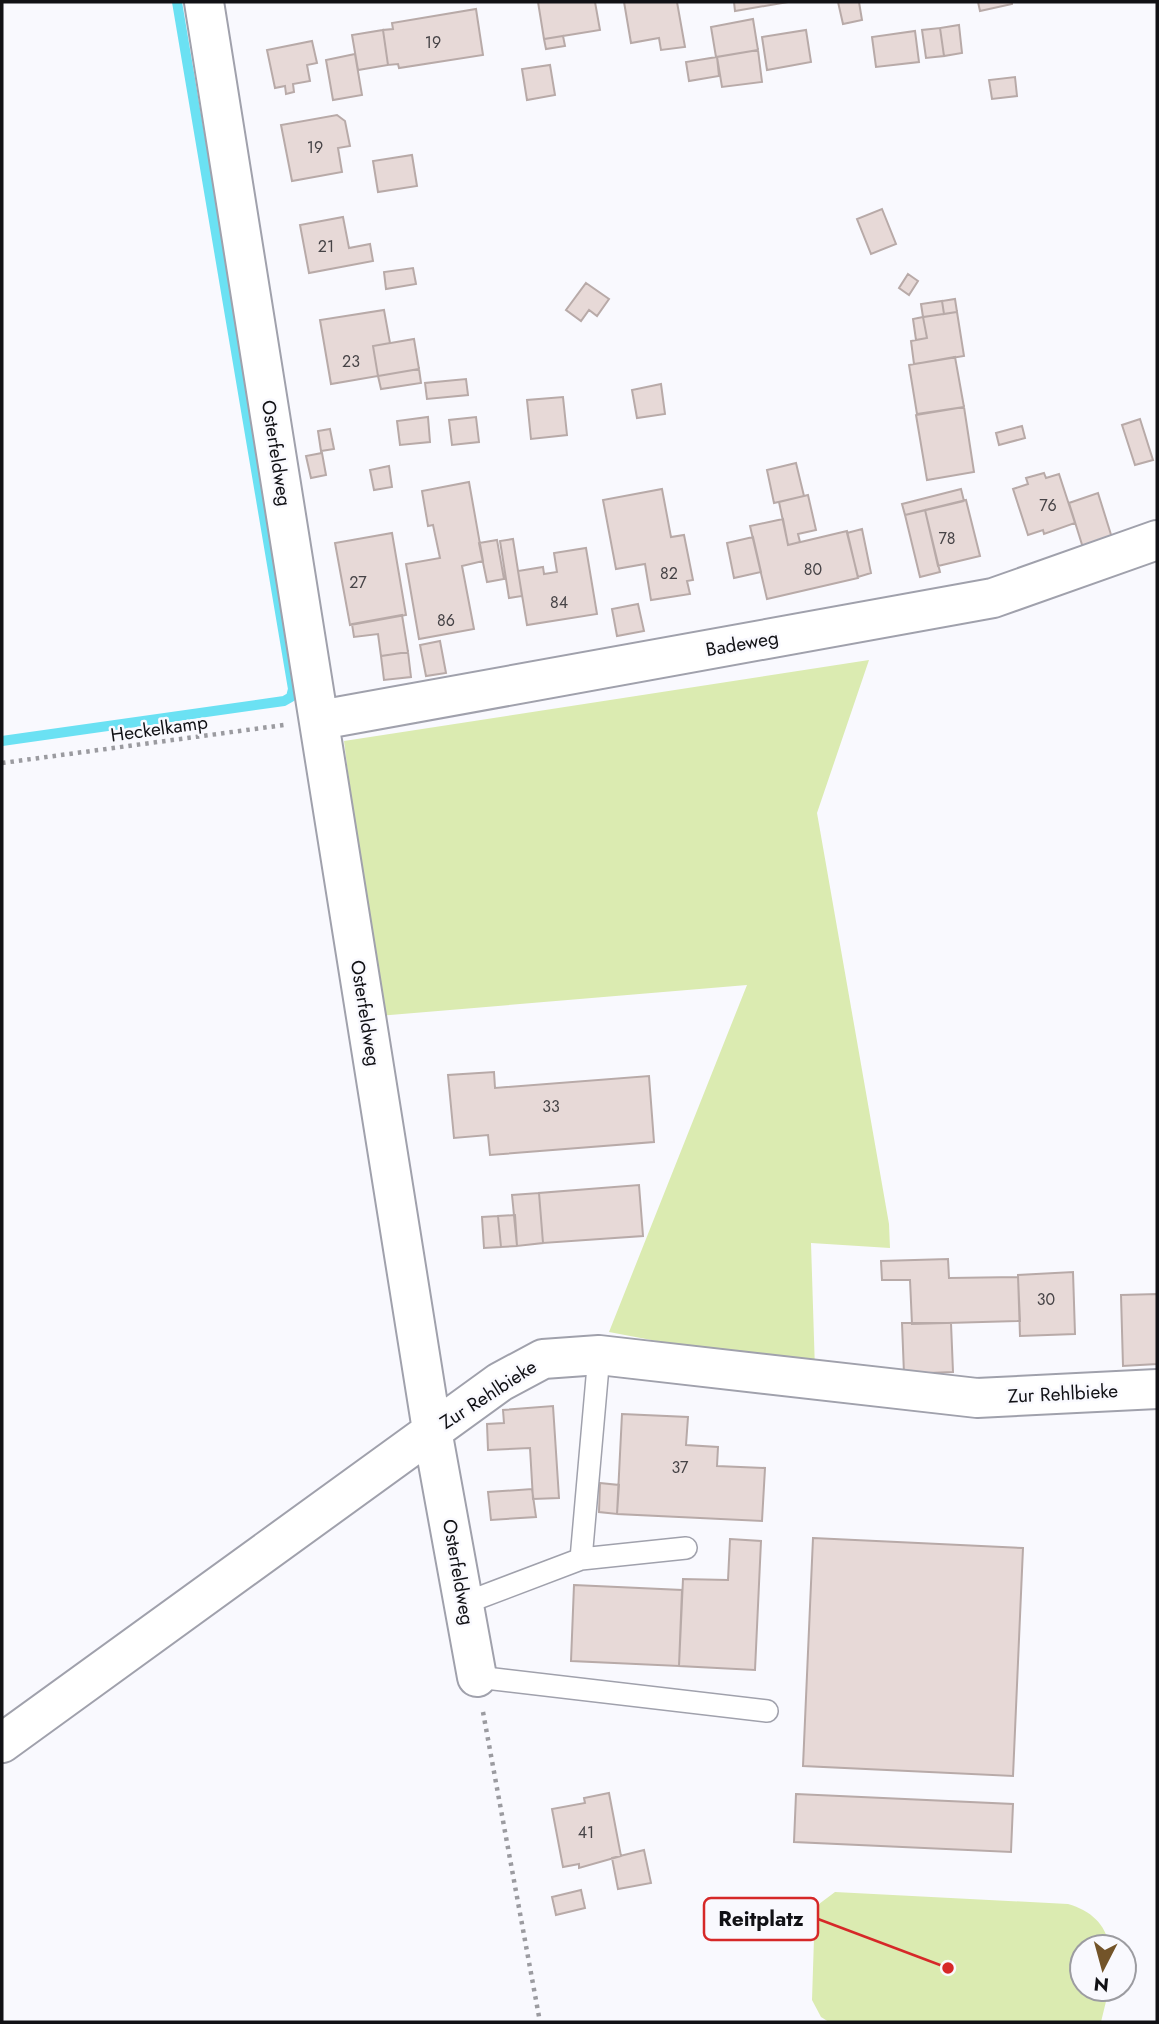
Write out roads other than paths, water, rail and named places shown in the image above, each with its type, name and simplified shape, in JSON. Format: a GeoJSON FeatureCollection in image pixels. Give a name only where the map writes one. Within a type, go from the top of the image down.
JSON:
{"type":"FeatureCollection","features":[{"type":"Feature","properties":{"kind":"street","name":"Osterfeldweg"},"geometry":{"type":"LineString","coordinates":[[211,3],[432,1430],[477,1677]]}},
{"type":"Feature","properties":{"kind":"street","name":"Badeweg"},"geometry":{"type":"LineString","coordinates":[[320,720],[993,598],[1157,540]]}},
{"type":"Feature","properties":{"kind":"street","name":"Zur Rehlbieke"},"geometry":{"type":"LineString","coordinates":[[2,1744],[382,1470],[499,1382],[543,1359],[599,1354],[978,1398],[1157,1389]]}},
{"type":"Feature","properties":{"kind":"lane"},"geometry":{"type":"LineString","coordinates":[[581,1559],[599,1354]]}},
{"type":"Feature","properties":{"kind":"lane"},"geometry":{"type":"LineString","coordinates":[[465,1603],[581,1559],[686,1548]]}},
{"type":"Feature","properties":{"kind":"lane"},"geometry":{"type":"LineString","coordinates":[[477,1677],[767,1711]]}},
{"type":"Feature","properties":{"kind":"waterway"},"geometry":{"type":"LineString","coordinates":[[2,741],[284,701],[291,697],[293,689],[177,2]]}},
{"type":"Feature","properties":{"kind":"place","name":"Reitplatz"},"geometry":{"type":"Point","coordinates":[948,1968]}}]}
